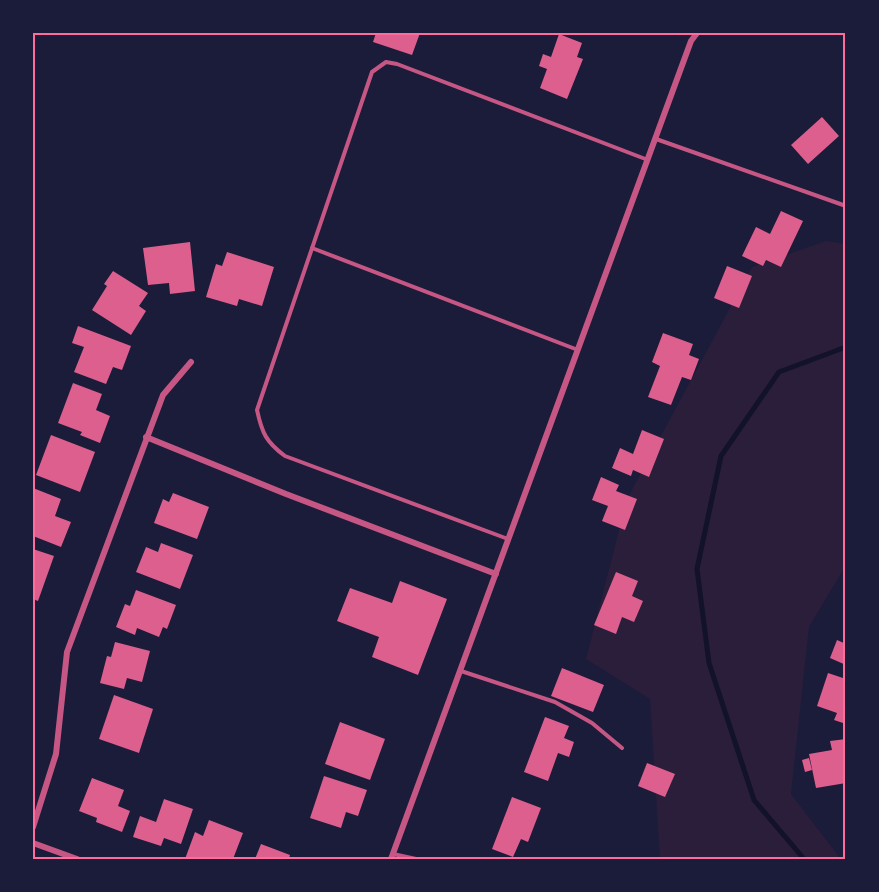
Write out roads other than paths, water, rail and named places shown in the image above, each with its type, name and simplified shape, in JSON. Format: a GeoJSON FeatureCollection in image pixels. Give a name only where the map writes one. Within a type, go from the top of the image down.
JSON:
{"type":"FeatureCollection","features":[{"type":"Feature","properties":{"kind":"street"},"geometry":{"type":"LineString","coordinates":[[392,857],[692,41],[697,33]]}},
{"type":"Feature","properties":{"kind":"street"},"geometry":{"type":"LineString","coordinates":[[33,827],[56,754],[67,652],[163,395],[191,362]]}},
{"type":"Feature","properties":{"kind":"street"},"geometry":{"type":"LineString","coordinates":[[146,437],[286,494],[496,574]]}},
{"type":"Feature","properties":{"kind":"street"},"geometry":{"type":"LineString","coordinates":[[33,843],[77,859]]}},
{"type":"Feature","properties":{"kind":"lane"},"geometry":{"type":"LineString","coordinates":[[509,539],[285,456],[273,447],[261,430],[257,410],[372,72],[386,62],[648,160]]}},
{"type":"Feature","properties":{"kind":"lane"},"geometry":{"type":"LineString","coordinates":[[656,139],[846,206]]}},
{"type":"Feature","properties":{"kind":"lane"},"geometry":{"type":"LineString","coordinates":[[312,248],[579,350]]}},
{"type":"Feature","properties":{"kind":"lane"},"geometry":{"type":"LineString","coordinates":[[460,671],[555,702],[592,723],[622,748]]}},
{"type":"Feature","properties":{"kind":"lane"},"geometry":{"type":"LineString","coordinates":[[392,857],[416,859]]}},
{"type":"Feature","properties":{"kind":"waterway"},"geometry":{"type":"LineString","coordinates":[[804,859],[754,800],[709,663],[697,569],[721,456],[779,372],[846,347]]}}]}
